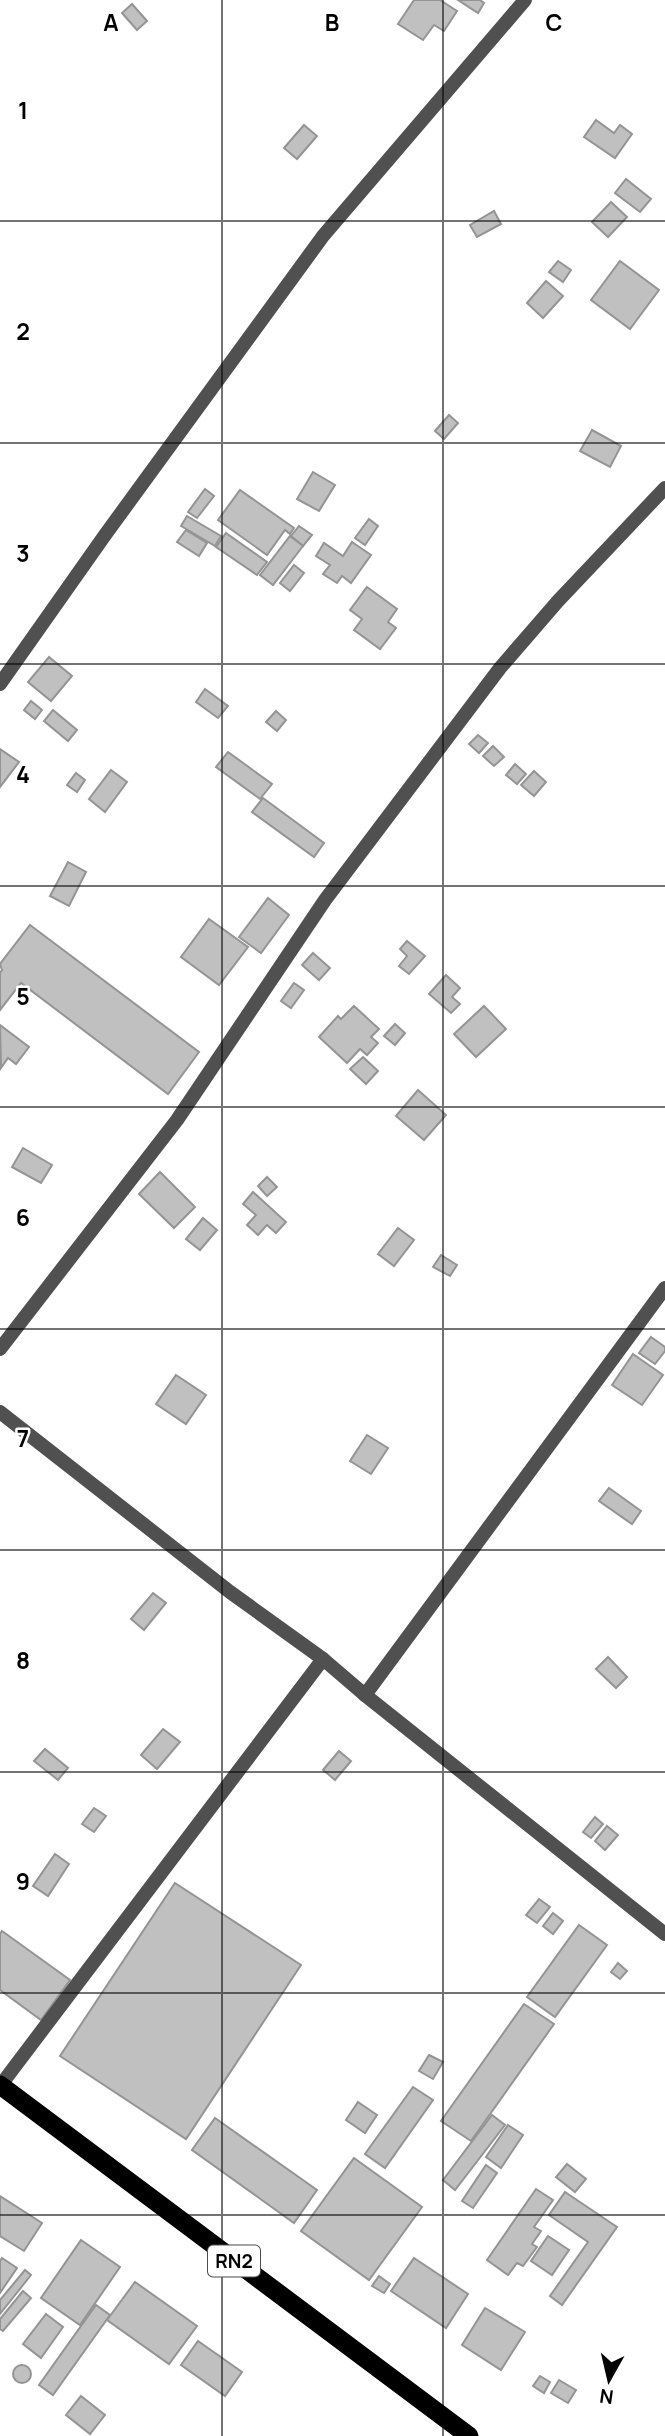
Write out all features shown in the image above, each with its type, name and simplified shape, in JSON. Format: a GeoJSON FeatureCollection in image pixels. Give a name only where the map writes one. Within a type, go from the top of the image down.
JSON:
{"type":"FeatureCollection","features":[{"type":"Feature","properties":{"kind":"highway","name":"RN2"},"geometry":{"type":"LineString","coordinates":[[0,2086],[469,2436]]}},
{"type":"Feature","properties":{"kind":"street"},"geometry":{"type":"LineString","coordinates":[[0,684],[323,236],[525,0]]}},
{"type":"Feature","properties":{"kind":"street"},"geometry":{"type":"LineString","coordinates":[[0,1349],[177,1120],[325,900],[500,668],[558,601],[665,488]]}},
{"type":"Feature","properties":{"kind":"street"},"geometry":{"type":"LineString","coordinates":[[365,1695],[665,1288]]}},
{"type":"Feature","properties":{"kind":"street"},"geometry":{"type":"LineString","coordinates":[[0,1412],[230,1592],[323,1659],[665,1934]]}},
{"type":"Feature","properties":{"kind":"street"},"geometry":{"type":"LineString","coordinates":[[0,2086],[323,1659]]}},
{"type":"Feature","properties":{"kind":"building"},"geometry":{"type":"Polygon","coordinates":[[[414,0],[440,0],[457,11],[444,31],[434,25],[423,40],[398,24],[414,0]]]}},
{"type":"Feature","properties":{"kind":"building"},"geometry":{"type":"Polygon","coordinates":[[[458,0],[480,0],[484,3],[478,13],[458,0]]]}},
{"type":"Feature","properties":{"kind":"building"},"geometry":{"type":"Polygon","coordinates":[[[132,4],[147,21],[137,30],[122,13],[132,4]]]}},
{"type":"Feature","properties":{"kind":"building"},"geometry":{"type":"Polygon","coordinates":[[[596,120],[614,133],[620,125],[632,134],[615,158],[584,137],[596,120]]]}},
{"type":"Feature","properties":{"kind":"building"},"geometry":{"type":"Polygon","coordinates":[[[304,125],[317,136],[297,159],[284,148],[304,125]]]}},
{"type":"Feature","properties":{"kind":"building"},"geometry":{"type":"Polygon","coordinates":[[[626,179],[651,199],[640,212],[615,193],[626,179]]]}},
{"type":"Feature","properties":{"kind":"building"},"geometry":{"type":"Polygon","coordinates":[[[611,202],[627,217],[608,237],[592,222],[611,202]]]}},
{"type":"Feature","properties":{"kind":"building"},"geometry":{"type":"Polygon","coordinates":[[[494,211],[501,224],[477,237],[470,225],[494,211]]]}},
{"type":"Feature","properties":{"kind":"building"},"geometry":{"type":"Polygon","coordinates":[[[558,261],[571,270],[563,282],[549,272],[558,261]]]}},
{"type":"Feature","properties":{"kind":"building"},"geometry":{"type":"Polygon","coordinates":[[[620,261],[659,290],[630,329],[591,300],[620,261]]]}},
{"type":"Feature","properties":{"kind":"building"},"geometry":{"type":"Polygon","coordinates":[[[546,281],[563,296],[543,318],[527,303],[546,281]]]}},
{"type":"Feature","properties":{"kind":"building"},"geometry":{"type":"Polygon","coordinates":[[[449,415],[458,423],[444,439],[435,431],[449,415]]]}},
{"type":"Feature","properties":{"kind":"building"},"geometry":{"type":"Polygon","coordinates":[[[592,430],[621,446],[610,467],[580,451],[592,430]]]}},
{"type":"Feature","properties":{"kind":"building"},"geometry":{"type":"Polygon","coordinates":[[[313,472],[335,485],[319,511],[297,499],[313,472]]]}},
{"type":"Feature","properties":{"kind":"building"},"geometry":{"type":"Polygon","coordinates":[[[205,489],[214,496],[197,518],[188,512],[205,489]]]}},
{"type":"Feature","properties":{"kind":"building"},"geometry":{"type":"Polygon","coordinates":[[[240,490],[294,528],[290,534],[285,530],[267,555],[218,520],[240,490]]]}},
{"type":"Feature","properties":{"kind":"building"},"geometry":{"type":"Polygon","coordinates":[[[187,516],[221,536],[215,546],[181,526],[187,516]]]}},
{"type":"Feature","properties":{"kind":"building"},"geometry":{"type":"Polygon","coordinates":[[[369,519],[378,526],[365,545],[355,538],[369,519]]]}},
{"type":"Feature","properties":{"kind":"building"},"geometry":{"type":"Polygon","coordinates":[[[299,526],[312,535],[303,546],[291,536],[299,526]]]}},
{"type":"Feature","properties":{"kind":"building"},"geometry":{"type":"Polygon","coordinates":[[[186,530],[207,543],[199,556],[177,542],[186,530]]]}},
{"type":"Feature","properties":{"kind":"building"},"geometry":{"type":"Polygon","coordinates":[[[226,533],[267,562],[257,575],[216,547],[226,533]]]}},
{"type":"Feature","properties":{"kind":"building"},"geometry":{"type":"Polygon","coordinates":[[[290,536],[303,546],[273,585],[260,575],[290,536]]]}},
{"type":"Feature","properties":{"kind":"building"},"geometry":{"type":"Polygon","coordinates":[[[352,542],[371,555],[351,583],[342,576],[337,583],[323,574],[330,565],[316,556],[324,543],[343,556],[352,542]]]}},
{"type":"Feature","properties":{"kind":"building"},"geometry":{"type":"Polygon","coordinates":[[[294,565],[304,573],[290,591],[280,583],[294,565]]]}},
{"type":"Feature","properties":{"kind":"building"},"geometry":{"type":"Polygon","coordinates":[[[367,587],[397,609],[388,622],[396,628],[380,649],[354,630],[362,619],[350,610],[367,587]]]}},
{"type":"Feature","properties":{"kind":"building"},"geometry":{"type":"Polygon","coordinates":[[[49,657],[72,676],[51,701],[28,682],[49,657]]]}},
{"type":"Feature","properties":{"kind":"building"},"geometry":{"type":"Polygon","coordinates":[[[205,689],[228,706],[218,718],[196,702],[205,689]]]}},
{"type":"Feature","properties":{"kind":"building"},"geometry":{"type":"Polygon","coordinates":[[[31,701],[42,710],[35,719],[24,710],[31,701]]]}},
{"type":"Feature","properties":{"kind":"building"},"geometry":{"type":"Polygon","coordinates":[[[53,710],[77,730],[68,741],[44,721],[53,710]]]}},
{"type":"Feature","properties":{"kind":"building"},"geometry":{"type":"Polygon","coordinates":[[[276,711],[286,720],[277,731],[266,722],[276,711]]]}},
{"type":"Feature","properties":{"kind":"building"},"geometry":{"type":"Polygon","coordinates":[[[478,735],[488,743],[479,753],[469,744],[478,735]]]}},
{"type":"Feature","properties":{"kind":"building"},"geometry":{"type":"Polygon","coordinates":[[[493,746],[504,757],[494,766],[483,756],[493,746]]]}},
{"type":"Feature","properties":{"kind":"building"},"geometry":{"type":"Polygon","coordinates":[[[0,749],[19,762],[0,787],[0,749]]]}},
{"type":"Feature","properties":{"kind":"building"},"geometry":{"type":"Polygon","coordinates":[[[228,752],[272,784],[260,799],[216,767],[228,752]]]}},
{"type":"Feature","properties":{"kind":"building"},"geometry":{"type":"Polygon","coordinates":[[[515,764],[526,774],[517,784],[506,775],[515,764]]]}},
{"type":"Feature","properties":{"kind":"building"},"geometry":{"type":"Polygon","coordinates":[[[111,770],[127,782],[105,812],[89,799],[111,770]]]}},
{"type":"Feature","properties":{"kind":"building"},"geometry":{"type":"Polygon","coordinates":[[[534,771],[546,782],[534,796],[521,785],[534,771]]]}},
{"type":"Feature","properties":{"kind":"building"},"geometry":{"type":"Polygon","coordinates":[[[76,773],[85,780],[77,792],[67,785],[76,773]]]}},
{"type":"Feature","properties":{"kind":"building"},"geometry":{"type":"Polygon","coordinates":[[[263,798],[324,843],[314,857],[252,812],[263,798]]]}},
{"type":"Feature","properties":{"kind":"building"},"geometry":{"type":"Polygon","coordinates":[[[68,862],[86,872],[69,906],[50,896],[68,862]]]}},
{"type":"Feature","properties":{"kind":"building"},"geometry":{"type":"Polygon","coordinates":[[[268,898],[289,915],[261,953],[239,937],[268,898]]]}},
{"type":"Feature","properties":{"kind":"building"},"geometry":{"type":"Polygon","coordinates":[[[209,919],[248,947],[219,985],[181,957],[209,919]]]}},
{"type":"Feature","properties":{"kind":"building"},"geometry":{"type":"Polygon","coordinates":[[[30,925],[199,1052],[168,1094],[21,983],[0,1010],[0,964],[30,925]]]}},
{"type":"Feature","properties":{"kind":"building"},"geometry":{"type":"Polygon","coordinates":[[[407,941],[425,956],[409,974],[399,966],[407,956],[400,949],[407,941]]]}},
{"type":"Feature","properties":{"kind":"building"},"geometry":{"type":"Polygon","coordinates":[[[313,953],[330,968],[319,980],[302,965],[313,953]]]}},
{"type":"Feature","properties":{"kind":"building"},"geometry":{"type":"Polygon","coordinates":[[[446,975],[460,988],[452,997],[460,1004],[451,1013],[429,994],[446,975]]]}},
{"type":"Feature","properties":{"kind":"building"},"geometry":{"type":"Polygon","coordinates":[[[294,983],[304,990],[291,1008],[281,1001],[294,983]]]}},
{"type":"Feature","properties":{"kind":"building"},"geometry":{"type":"Polygon","coordinates":[[[354,1006],[379,1029],[371,1037],[378,1043],[367,1055],[360,1049],[347,1063],[319,1037],[338,1016],[341,1019],[354,1006]]]}},
{"type":"Feature","properties":{"kind":"building"},"geometry":{"type":"Polygon","coordinates":[[[484,1006],[506,1029],[476,1057],[454,1034],[484,1006]]]}},
{"type":"Feature","properties":{"kind":"building"},"geometry":{"type":"Polygon","coordinates":[[[395,1024],[405,1033],[395,1045],[384,1036],[395,1024]]]}},
{"type":"Feature","properties":{"kind":"building"},"geometry":{"type":"Polygon","coordinates":[[[0,1025],[29,1047],[16,1064],[8,1058],[1,1068],[0,1025]]]}},
{"type":"Feature","properties":{"kind":"building"},"geometry":{"type":"Polygon","coordinates":[[[363,1057],[378,1071],[366,1084],[350,1069],[363,1057]]]}},
{"type":"Feature","properties":{"kind":"building"},"geometry":{"type":"Polygon","coordinates":[[[418,1090],[446,1115],[424,1140],[396,1116],[418,1090]]]}},
{"type":"Feature","properties":{"kind":"building"},"geometry":{"type":"Polygon","coordinates":[[[23,1148],[52,1165],[41,1183],[12,1167],[23,1148]]]}},
{"type":"Feature","properties":{"kind":"building"},"geometry":{"type":"Polygon","coordinates":[[[160,1172],[195,1207],[174,1228],[139,1194],[160,1172]]]}},
{"type":"Feature","properties":{"kind":"building"},"geometry":{"type":"Polygon","coordinates":[[[267,1177],[277,1187],[267,1196],[258,1186],[267,1177]]]}},
{"type":"Feature","properties":{"kind":"building"},"geometry":{"type":"Polygon","coordinates":[[[253,1192],[286,1222],[276,1233],[267,1225],[258,1235],[247,1225],[256,1215],[243,1204],[253,1192]]]}},
{"type":"Feature","properties":{"kind":"building"},"geometry":{"type":"Polygon","coordinates":[[[203,1218],[217,1230],[200,1250],[186,1239],[203,1218]]]}},
{"type":"Feature","properties":{"kind":"building"},"geometry":{"type":"Polygon","coordinates":[[[398,1228],[414,1240],[394,1266],[378,1254],[398,1228]]]}},
{"type":"Feature","properties":{"kind":"building"},"geometry":{"type":"Polygon","coordinates":[[[441,1255],[457,1265],[450,1276],[433,1267],[441,1255]]]}},
{"type":"Feature","properties":{"kind":"building"},"geometry":{"type":"Polygon","coordinates":[[[651,1337],[665,1347],[655,1364],[639,1353],[651,1337]]]}},
{"type":"Feature","properties":{"kind":"building"},"geometry":{"type":"Polygon","coordinates":[[[633,1354],[663,1375],[642,1405],[612,1385],[633,1354]]]}},
{"type":"Feature","properties":{"kind":"building"},"geometry":{"type":"Polygon","coordinates":[[[176,1375],[206,1395],[186,1424],[156,1404],[176,1375]]]}},
{"type":"Feature","properties":{"kind":"building"},"geometry":{"type":"Polygon","coordinates":[[[367,1435],[388,1448],[371,1474],[350,1461],[367,1435]]]}},
{"type":"Feature","properties":{"kind":"building"},"geometry":{"type":"Polygon","coordinates":[[[609,1488],[641,1511],[632,1524],[599,1501],[609,1488]]]}},
{"type":"Feature","properties":{"kind":"building"},"geometry":{"type":"Polygon","coordinates":[[[153,1593],[166,1603],[144,1630],[131,1619],[153,1593]]]}},
{"type":"Feature","properties":{"kind":"building"},"geometry":{"type":"Polygon","coordinates":[[[608,1657],[627,1677],[616,1688],[596,1669],[608,1657]]]}},
{"type":"Feature","properties":{"kind":"building"},"geometry":{"type":"Polygon","coordinates":[[[163,1729],[180,1742],[157,1769],[141,1755],[163,1729]]]}},
{"type":"Feature","properties":{"kind":"building"},"geometry":{"type":"Polygon","coordinates":[[[45,1749],[68,1768],[58,1780],[34,1761],[45,1749]]]}},
{"type":"Feature","properties":{"kind":"building"},"geometry":{"type":"Polygon","coordinates":[[[339,1751],[351,1761],[335,1780],[323,1770],[339,1751]]]}},
{"type":"Feature","properties":{"kind":"building"},"geometry":{"type":"Polygon","coordinates":[[[94,1808],[106,1816],[94,1832],[82,1824],[94,1808]]]}},
{"type":"Feature","properties":{"kind":"building"},"geometry":{"type":"Polygon","coordinates":[[[595,1817],[603,1824],[591,1838],[583,1832],[595,1817]]]}},
{"type":"Feature","properties":{"kind":"building"},"geometry":{"type":"Polygon","coordinates":[[[607,1826],[618,1835],[605,1850],[595,1841],[607,1826]]]}},
{"type":"Feature","properties":{"kind":"building"},"geometry":{"type":"Polygon","coordinates":[[[55,1854],[69,1864],[48,1896],[33,1886],[55,1854]]]}},
{"type":"Feature","properties":{"kind":"building"},"geometry":{"type":"Polygon","coordinates":[[[175,1883],[301,1965],[186,2139],[60,2056],[175,1883]]]}},
{"type":"Feature","properties":{"kind":"building"},"geometry":{"type":"Polygon","coordinates":[[[539,1899],[550,1907],[537,1923],[526,1915],[539,1899]]]}},
{"type":"Feature","properties":{"kind":"building"},"geometry":{"type":"Polygon","coordinates":[[[553,1913],[563,1921],[553,1934],[543,1926],[553,1913]]]}},
{"type":"Feature","properties":{"kind":"building"},"geometry":{"type":"Polygon","coordinates":[[[579,1925],[607,1945],[555,2017],[527,1997],[579,1925]]]}},
{"type":"Feature","properties":{"kind":"building"},"geometry":{"type":"Polygon","coordinates":[[[2,1931],[70,1980],[41,2020],[0,1990],[2,1931]]]}},
{"type":"Feature","properties":{"kind":"building"},"geometry":{"type":"Polygon","coordinates":[[[618,1963],[627,1971],[620,1979],[611,1972],[618,1963]]]}},
{"type":"Feature","properties":{"kind":"building"},"geometry":{"type":"Polygon","coordinates":[[[524,2004],[554,2024],[471,2141],[441,2121],[524,2004]]]}},
{"type":"Feature","properties":{"kind":"building"},"geometry":{"type":"Polygon","coordinates":[[[429,2055],[443,2062],[433,2079],[419,2071],[429,2055]]]}},
{"type":"Feature","properties":{"kind":"building"},"geometry":{"type":"Polygon","coordinates":[[[413,2087],[433,2100],[385,2168],[365,2154],[413,2087]]]}},
{"type":"Feature","properties":{"kind":"building"},"geometry":{"type":"Polygon","coordinates":[[[358,2102],[377,2115],[365,2133],[346,2120],[358,2102]]]}},
{"type":"Feature","properties":{"kind":"building"},"geometry":{"type":"Polygon","coordinates":[[[492,2115],[505,2125],[455,2190],[443,2180],[492,2115]]]}},
{"type":"Feature","properties":{"kind":"building"},"geometry":{"type":"Polygon","coordinates":[[[215,2118],[317,2190],[294,2223],[192,2150],[215,2118]]]}},
{"type":"Feature","properties":{"kind":"building"},"geometry":{"type":"Polygon","coordinates":[[[508,2125],[523,2135],[501,2168],[486,2157],[508,2125]]]}},
{"type":"Feature","properties":{"kind":"building"},"geometry":{"type":"Polygon","coordinates":[[[354,2158],[422,2207],[369,2280],[301,2231],[354,2158]]]}},
{"type":"Feature","properties":{"kind":"building"},"geometry":{"type":"Polygon","coordinates":[[[567,2164],[586,2179],[575,2192],[556,2177],[567,2164]]]}},
{"type":"Feature","properties":{"kind":"building"},"geometry":{"type":"Polygon","coordinates":[[[486,2165],[497,2173],[473,2208],[462,2201],[486,2165]]]}},
{"type":"Feature","properties":{"kind":"building"},"geometry":{"type":"Polygon","coordinates":[[[536,2189],[553,2200],[534,2227],[541,2231],[532,2244],[537,2247],[523,2266],[517,2263],[508,2275],[487,2260],[536,2189]]]}},
{"type":"Feature","properties":{"kind":"building"},"geometry":{"type":"Polygon","coordinates":[[[565,2192],[617,2227],[562,2305],[550,2296],[588,2242],[549,2215],[565,2192]]]}},
{"type":"Feature","properties":{"kind":"building"},"geometry":{"type":"Polygon","coordinates":[[[0,2196],[42,2223],[24,2251],[0,2236],[0,2196]]]}},
{"type":"Feature","properties":{"kind":"building"},"geometry":{"type":"Polygon","coordinates":[[[548,2236],[569,2250],[552,2275],[531,2261],[548,2236]]]}},
{"type":"Feature","properties":{"kind":"building"},"geometry":{"type":"Polygon","coordinates":[[[81,2240],[120,2267],[80,2325],[41,2298],[81,2240]]]}},
{"type":"Feature","properties":{"kind":"building"},"geometry":{"type":"Polygon","coordinates":[[[2,2258],[17,2268],[0,2293],[0,2261],[2,2258]]]}},
{"type":"Feature","properties":{"kind":"building"},"geometry":{"type":"Polygon","coordinates":[[[414,2258],[468,2294],[446,2328],[391,2291],[414,2258]]]}},
{"type":"Feature","properties":{"kind":"building"},"geometry":{"type":"Polygon","coordinates":[[[25,2270],[31,2275],[0,2314],[0,2300],[25,2270]]]}},
{"type":"Feature","properties":{"kind":"building"},"geometry":{"type":"Polygon","coordinates":[[[379,2276],[390,2284],[384,2293],[372,2286],[379,2276]]]}},
{"type":"Feature","properties":{"kind":"building"},"geometry":{"type":"Polygon","coordinates":[[[135,2282],[197,2326],[169,2364],[107,2320],[135,2282]]]}},
{"type":"Feature","properties":{"kind":"building"},"geometry":{"type":"Polygon","coordinates":[[[23,2291],[31,2298],[3,2331],[0,2329],[0,2319],[23,2291]]]}},
{"type":"Feature","properties":{"kind":"building"},"geometry":{"type":"Polygon","coordinates":[[[96,2305],[110,2315],[53,2395],[39,2385],[96,2305]]]}},
{"type":"Feature","properties":{"kind":"building"},"geometry":{"type":"Polygon","coordinates":[[[485,2308],[525,2332],[501,2370],[462,2345],[485,2308]]]}},
{"type":"Feature","properties":{"kind":"building"},"geometry":{"type":"Polygon","coordinates":[[[46,2314],[63,2327],[41,2358],[23,2344],[46,2314]]]}},
{"type":"Feature","properties":{"kind":"building"},"geometry":{"type":"Polygon","coordinates":[[[198,2341],[242,2372],[225,2396],[181,2365],[198,2341]]]}},
{"type":"Feature","properties":{"kind":"building"},"geometry":{"type":"Polygon","coordinates":[[[22,2365],[28,2368],[31,2374],[28,2380],[22,2383],[16,2380],[13,2374],[16,2368],[22,2365]]]}},
{"type":"Feature","properties":{"kind":"building"},"geometry":{"type":"Polygon","coordinates":[[[540,2376],[550,2382],[544,2393],[533,2386],[540,2376]]]}},
{"type":"Feature","properties":{"kind":"building"},"geometry":{"type":"Polygon","coordinates":[[[559,2380],[576,2390],[568,2403],[551,2393],[559,2380]]]}},
{"type":"Feature","properties":{"kind":"building"},"geometry":{"type":"Polygon","coordinates":[[[81,2396],[105,2415],[90,2434],[66,2415],[81,2396]]]}}]}
